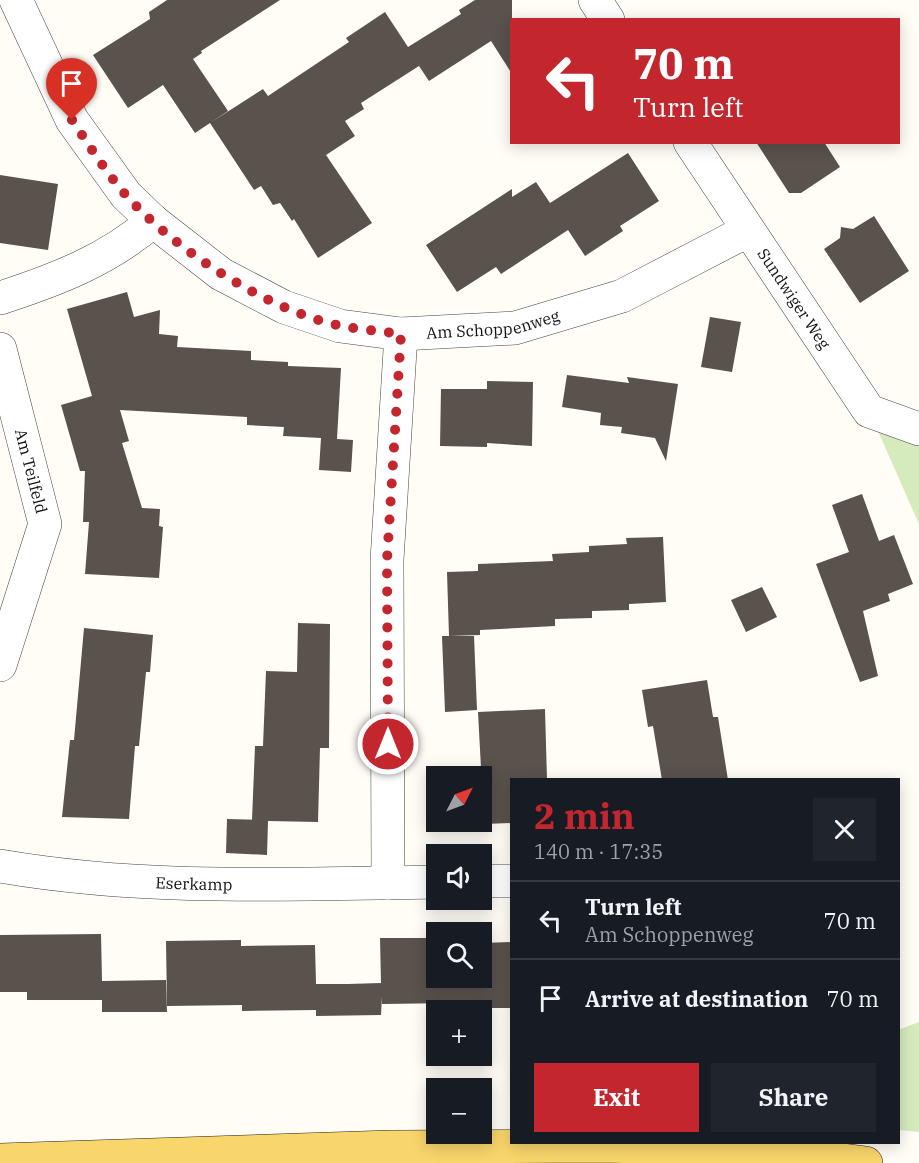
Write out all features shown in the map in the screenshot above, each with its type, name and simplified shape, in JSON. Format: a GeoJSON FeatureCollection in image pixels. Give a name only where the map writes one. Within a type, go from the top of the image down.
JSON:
{"type":"FeatureCollection","features":[{"type":"Feature","properties":{"kind":"main road"},"geometry":{"type":"LineString","coordinates":[[0,1160],[390,1147],[603,1146],[768,1150],[866,1163]]}},
{"type":"Feature","properties":{"kind":"street"},"geometry":{"type":"LineString","coordinates":[[595,0],[607,18]]}},
{"type":"Feature","properties":{"kind":"street","name":"Am Schoppenweg"},"geometry":{"type":"LineString","coordinates":[[22,2],[72,120],[126,195],[153,221],[220,274],[284,307],[340,326],[401,334],[515,328],[622,296],[747,231]]}},
{"type":"Feature","properties":{"kind":"street","name":"Sundwiger Weg"},"geometry":{"type":"LineString","coordinates":[[691,144],[747,231],[869,411],[919,429]]}},
{"type":"Feature","properties":{"kind":"street"},"geometry":{"type":"LineString","coordinates":[[0,298],[59,279],[129,242],[153,221]]}},
{"type":"Feature","properties":{"kind":"street"},"geometry":{"type":"LineString","coordinates":[[388,883],[387,560],[401,334]]}},
{"type":"Feature","properties":{"kind":"street","name":"Am Teilfeld"},"geometry":{"type":"LineString","coordinates":[[0,349],[45,524],[0,665]]}},
{"type":"Feature","properties":{"kind":"street","name":"Eserkamp"},"geometry":{"type":"LineString","coordinates":[[0,866],[39,873],[154,884],[426,882]]}},
{"type":"Feature","properties":{"kind":"street"},"geometry":{"type":"LineString","coordinates":[[492,881],[510,881]]}},
{"type":"Feature","properties":{"kind":"green space"},"geometry":{"type":"Polygon","coordinates":[[[878,431],[919,441],[919,524],[878,431]]]}},
{"type":"Feature","properties":{"kind":"green space"},"geometry":{"type":"Polygon","coordinates":[[[919,1022],[919,1132],[900,1130],[900,1029],[919,1022]]]}},
{"type":"Feature","properties":{"kind":"building"},"geometry":{"type":"Polygon","coordinates":[[[167,0],[280,0],[201,51],[202,53],[193,59],[228,111],[195,133],[163,85],[128,108],[93,55],[150,19],[149,12],[167,0]]]}},
{"type":"Feature","properties":{"kind":"building"},"geometry":{"type":"Polygon","coordinates":[[[475,0],[512,0],[510,71],[491,41],[429,81],[419,66],[361,103],[364,109],[345,121],[355,136],[326,155],[372,223],[318,258],[294,219],[292,221],[280,203],[273,205],[261,186],[254,190],[210,123],[263,89],[268,96],[349,42],[346,38],[385,12],[408,47],[461,14],[459,10],[475,0]]]}},
{"type":"Feature","properties":{"kind":"building"},"geometry":{"type":"Polygon","coordinates":[[[757,144],[825,144],[840,167],[801,193],[789,193],[757,144]]]}},
{"type":"Feature","properties":{"kind":"building"},"geometry":{"type":"Polygon","coordinates":[[[628,153],[659,201],[620,226],[623,231],[585,256],[568,230],[501,274],[496,267],[457,292],[426,245],[512,189],[512,197],[536,182],[550,203],[628,153]]]}},
{"type":"Feature","properties":{"kind":"building"},"geometry":{"type":"Polygon","coordinates":[[[0,175],[58,184],[48,250],[0,243],[0,175]]]}},
{"type":"Feature","properties":{"kind":"building"},"geometry":{"type":"Polygon","coordinates":[[[874,216],[909,271],[860,303],[824,249],[840,238],[841,227],[853,229],[874,216]]]}},
{"type":"Feature","properties":{"kind":"building"},"geometry":{"type":"Polygon","coordinates":[[[127,292],[134,317],[160,310],[159,334],[178,336],[177,347],[251,351],[251,360],[288,362],[288,366],[341,368],[337,439],[353,440],[351,472],[319,470],[321,438],[283,436],[284,427],[247,425],[247,417],[120,410],[129,441],[122,443],[142,508],[160,509],[159,526],[163,527],[159,578],[85,574],[89,522],[83,522],[85,471],[80,471],[61,405],[92,396],[67,309],[127,292]]]}},
{"type":"Feature","properties":{"kind":"building"},"geometry":{"type":"Polygon","coordinates":[[[710,317],[741,322],[732,372],[701,367],[710,317]]]}},
{"type":"Feature","properties":{"kind":"building"},"geometry":{"type":"Polygon","coordinates":[[[567,375],[629,383],[627,377],[678,384],[666,461],[655,438],[621,433],[622,427],[600,425],[601,413],[562,407],[567,375]]]}},
{"type":"Feature","properties":{"kind":"building"},"geometry":{"type":"Polygon","coordinates":[[[487,381],[533,382],[532,446],[487,443],[487,447],[440,446],[441,389],[487,389],[487,381]]]}},
{"type":"Feature","properties":{"kind":"building"},"geometry":{"type":"Polygon","coordinates":[[[862,494],[879,541],[894,535],[913,584],[888,594],[890,601],[863,611],[878,676],[860,682],[816,564],[849,552],[832,505],[862,494]]]}},
{"type":"Feature","properties":{"kind":"building"},"geometry":{"type":"Polygon","coordinates":[[[663,537],[666,602],[629,604],[629,610],[592,611],[592,618],[555,619],[555,626],[480,630],[480,635],[449,636],[447,572],[478,571],[478,564],[553,561],[552,554],[589,552],[589,546],[627,544],[626,538],[663,537]]]}},
{"type":"Feature","properties":{"kind":"building"},"geometry":{"type":"Polygon","coordinates":[[[762,587],[777,617],[746,632],[731,600],[762,587]]]}},
{"type":"Feature","properties":{"kind":"building"},"geometry":{"type":"Polygon","coordinates":[[[298,623],[330,624],[329,748],[320,748],[318,822],[268,821],[267,855],[226,853],[227,819],[252,820],[255,746],[263,746],[266,671],[297,672],[298,623]]]}},
{"type":"Feature","properties":{"kind":"building"},"geometry":{"type":"Polygon","coordinates":[[[84,628],[153,635],[150,672],[146,672],[139,746],[135,746],[129,819],[62,817],[70,740],[74,740],[84,628]]]}},
{"type":"Feature","properties":{"kind":"building"},"geometry":{"type":"Polygon","coordinates":[[[442,636],[474,636],[477,710],[445,712],[442,636]]]}},
{"type":"Feature","properties":{"kind":"building"},"geometry":{"type":"Polygon","coordinates":[[[707,680],[713,717],[718,717],[728,778],[662,778],[653,726],[648,727],[642,690],[707,680]]]}},
{"type":"Feature","properties":{"kind":"building"},"geometry":{"type":"Polygon","coordinates":[[[545,709],[547,778],[510,778],[510,823],[492,824],[492,766],[481,766],[478,712],[545,709]]]}},
{"type":"Feature","properties":{"kind":"building"},"geometry":{"type":"Polygon","coordinates":[[[101,934],[102,981],[166,980],[167,1012],[102,1012],[102,1000],[27,1000],[27,992],[0,992],[0,935],[101,934]]]}},
{"type":"Feature","properties":{"kind":"building"},"geometry":{"type":"Polygon","coordinates":[[[380,938],[426,938],[426,988],[492,988],[492,943],[510,942],[510,1008],[492,1008],[492,1000],[426,1000],[426,1003],[382,1004],[382,996],[381,1015],[316,1016],[316,1010],[242,1011],[242,1005],[167,1006],[166,941],[241,940],[241,946],[315,945],[316,984],[381,983],[380,938]]]}},
{"type":"Feature","properties":{"kind":"route"},"geometry":{"type":"LineString","coordinates":[[72,120],[126,195],[153,221],[220,274],[284,307],[340,326],[401,334],[387,560],[388,744]]}}]}
